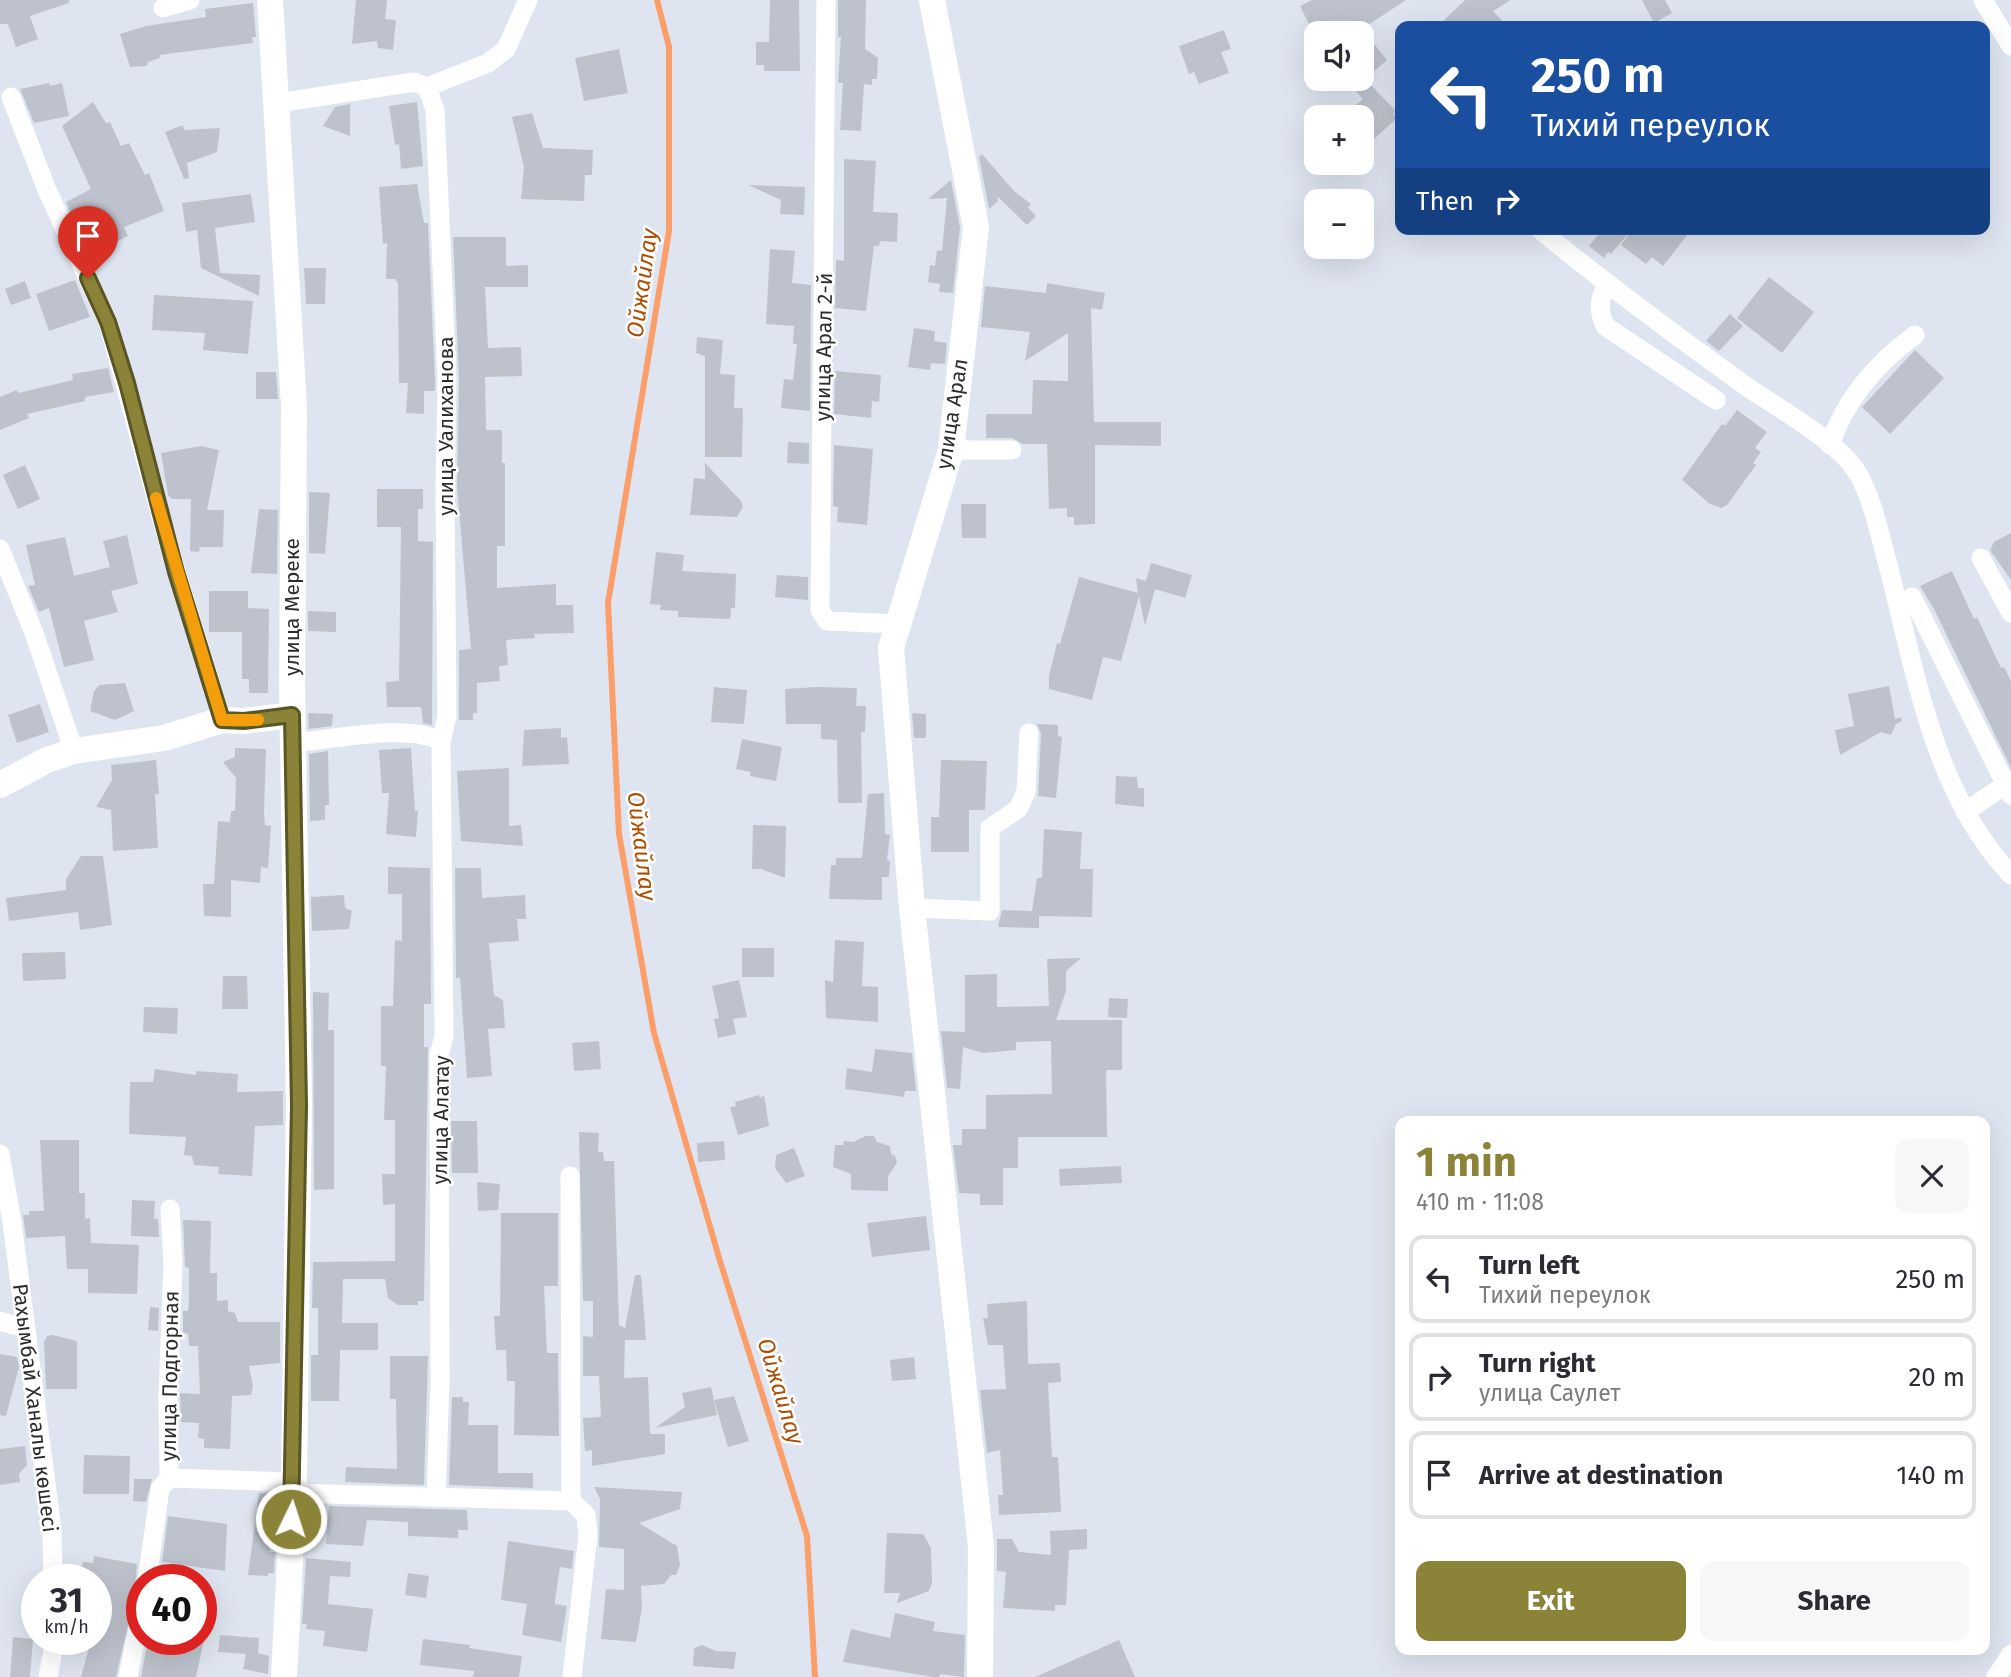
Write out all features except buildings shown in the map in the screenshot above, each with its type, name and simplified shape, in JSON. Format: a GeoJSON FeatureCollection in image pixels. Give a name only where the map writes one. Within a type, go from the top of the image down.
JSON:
{"type":"FeatureCollection","features":[{"type":"Feature","properties":{"kind":"street"},"geometry":{"type":"LineString","coordinates":[[163,8],[190,0]]}},
{"type":"Feature","properties":{"kind":"street","name":"улица Мереке"},"geometry":{"type":"LineString","coordinates":[[270,0],[294,408],[292,715],[299,1106],[293,1488],[284,1677]]}},
{"type":"Feature","properties":{"kind":"street"},"geometry":{"type":"LineString","coordinates":[[278,103],[414,82],[427,88],[488,63],[506,49],[528,0]]}},
{"type":"Feature","properties":{"kind":"street","name":"улица Арал 2-й"},"geometry":{"type":"LineString","coordinates":[[826,0],[820,610],[827,621],[898,624]]}},
{"type":"Feature","properties":{"kind":"street","name":"улица Арал"},"geometry":{"type":"LineString","coordinates":[[932,0],[976,227],[951,450],[891,648],[912,908],[981,1546],[980,1677]]}},
{"type":"Feature","properties":{"kind":"street"},"geometry":{"type":"LineString","coordinates":[[1983,0],[2011,46]]}},
{"type":"Feature","properties":{"kind":"street","name":"улица Уалиханова"},"geometry":{"type":"LineString","coordinates":[[427,88],[435,110],[447,380],[447,704],[441,742]]}},
{"type":"Feature","properties":{"kind":"street"},"geometry":{"type":"LineString","coordinates":[[11,97],[42,178],[108,322],[176,572],[222,720]]}},
{"type":"Feature","properties":{"kind":"street"},"geometry":{"type":"LineString","coordinates":[[1547,235],[1608,284],[1830,444],[1855,469],[1881,540],[1921,703],[1965,812],[1989,851],[2011,875]]}},
{"type":"Feature","properties":{"kind":"street"},"geometry":{"type":"LineString","coordinates":[[1608,284],[1600,296],[1598,310],[1605,326],[1716,400]]}},
{"type":"Feature","properties":{"kind":"street"},"geometry":{"type":"LineString","coordinates":[[1830,444],[1847,403],[1872,373],[1915,335]]}},
{"type":"Feature","properties":{"kind":"street"},"geometry":{"type":"LineString","coordinates":[[951,450],[1012,450]]}},
{"type":"Feature","properties":{"kind":"street"},"geometry":{"type":"LineString","coordinates":[[0,549],[34,633],[74,751]]}},
{"type":"Feature","properties":{"kind":"street"},"geometry":{"type":"LineString","coordinates":[[1981,558],[2011,613]]}},
{"type":"Feature","properties":{"kind":"street"},"geometry":{"type":"LineString","coordinates":[[1912,597],[2009,787],[1965,812]]}},
{"type":"Feature","properties":{"kind":"street"},"geometry":{"type":"LineString","coordinates":[[0,785],[47,760],[74,751],[164,738],[222,720],[244,721],[292,715]]}},
{"type":"Feature","properties":{"kind":"street"},"geometry":{"type":"LineString","coordinates":[[294,743],[410,732],[431,735],[441,742]]}},
{"type":"Feature","properties":{"kind":"street"},"geometry":{"type":"LineString","coordinates":[[912,908],[990,911],[990,828],[1018,809],[1026,792],[1029,733]]}},
{"type":"Feature","properties":{"kind":"street","name":"улица Алатау"},"geometry":{"type":"LineString","coordinates":[[436,1498],[440,1384],[439,1055],[444,1036],[441,742]]}},
{"type":"Feature","properties":{"kind":"street","name":"Рахымбай Ханалы көшесі"},"geometry":{"type":"LineString","coordinates":[[0,1154],[51,1530],[52,1564]]}},
{"type":"Feature","properties":{"kind":"street"},"geometry":{"type":"LineString","coordinates":[[570,1176],[571,1501]]}},
{"type":"Feature","properties":{"kind":"street","name":"улица Подгорная"},"geometry":{"type":"LineString","coordinates":[[149,1564],[160,1489],[169,1478],[167,1421],[173,1264],[170,1209]]}},
{"type":"Feature","properties":{"kind":"street"},"geometry":{"type":"LineString","coordinates":[[0,1321],[24,1328]]}},
{"type":"Feature","properties":{"kind":"street"},"geometry":{"type":"LineString","coordinates":[[169,1478],[436,1498],[571,1501],[586,1515],[588,1535],[572,1677]]}},
{"type":"Feature","properties":{"kind":"street"},"geometry":{"type":"LineString","coordinates":[[1996,1677],[2011,1654]]}},
{"type":"Feature","properties":{"kind":"street"},"geometry":{"type":"LineString","coordinates":[[48,1677],[52,1655]]}},
{"type":"Feature","properties":{"kind":"street"},"geometry":{"type":"LineString","coordinates":[[128,1677],[132,1655]]}},
{"type":"Feature","properties":{"kind":"waterway","name":"Ойжайлау"},"geometry":{"type":"LineString","coordinates":[[657,0],[669,47],[669,231],[608,603],[619,834],[654,1033],[720,1261],[807,1536],[815,1677]]}},
{"type":"Feature","properties":{"kind":"slow traffic"},"geometry":{"type":"LineString","coordinates":[[156,498],[222,720],[258,720]]}},
{"type":"Feature","properties":{"kind":"route"},"geometry":{"type":"LineString","coordinates":[[88,278],[108,322],[127,383],[176,572],[187,598],[222,720],[244,721],[292,715],[299,1106],[294,1482],[291,1519]]}}]}
